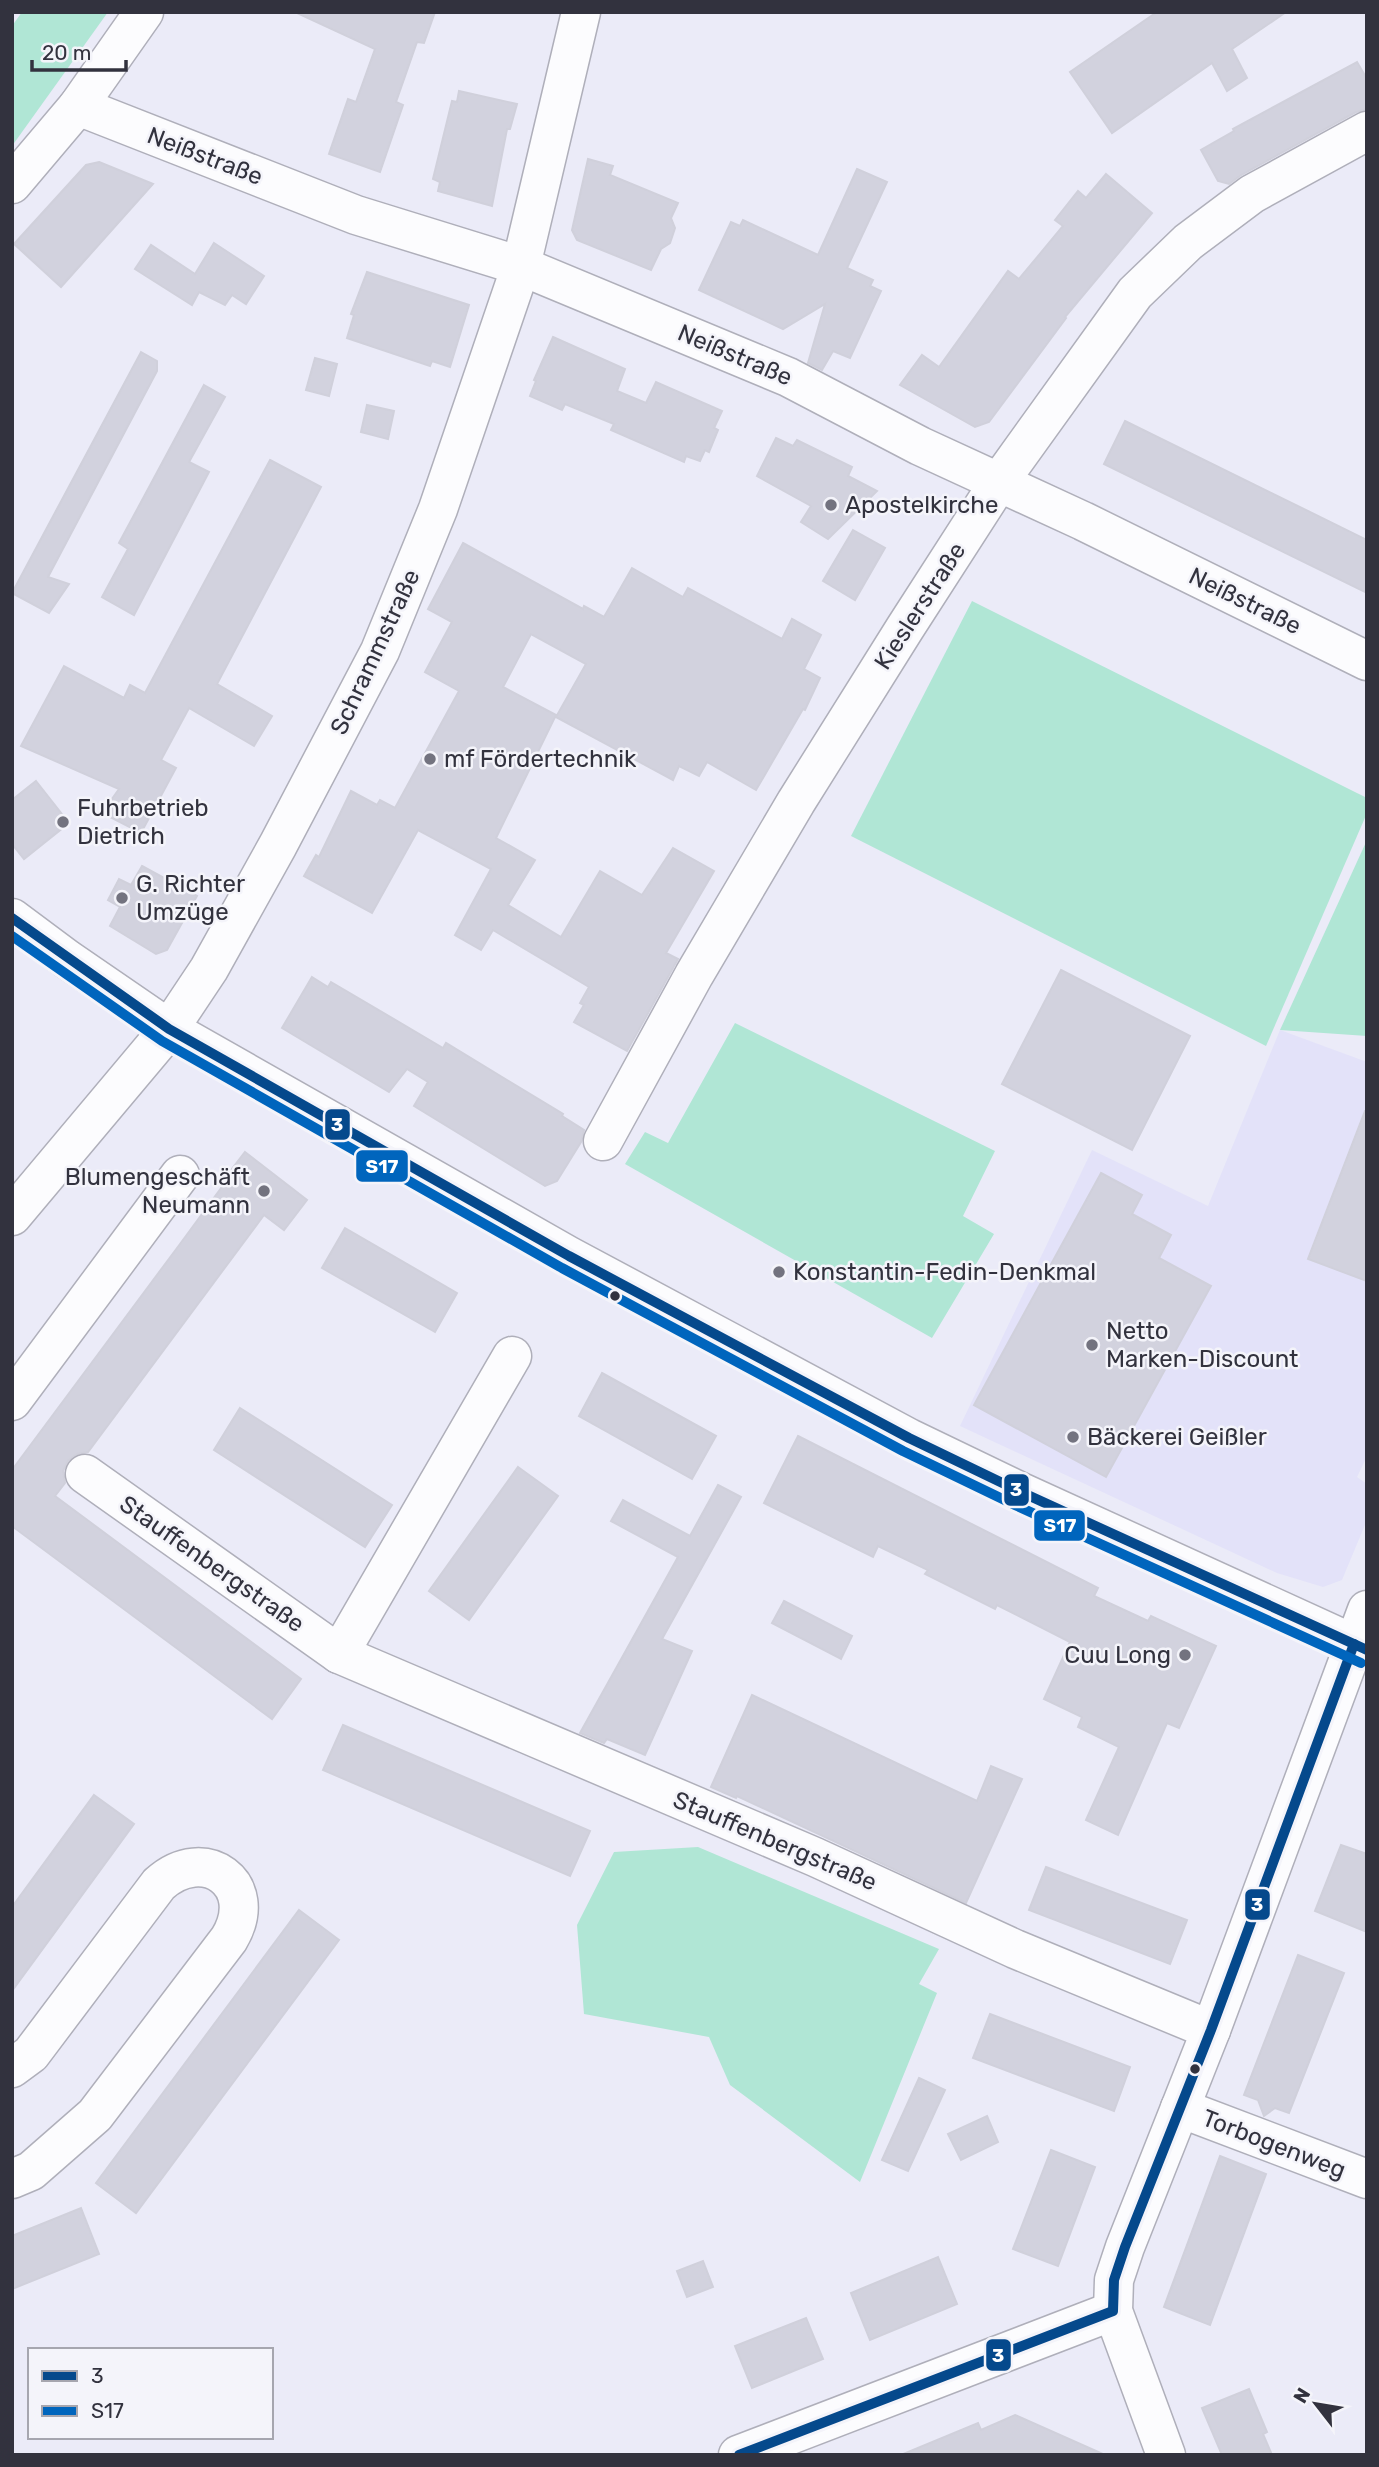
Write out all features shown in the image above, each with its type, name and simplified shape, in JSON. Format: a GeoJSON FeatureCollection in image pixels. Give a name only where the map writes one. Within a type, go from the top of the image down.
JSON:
{"type":"FeatureCollection","features":[{"type":"Feature","properties":{"kind":"street"},"geometry":{"type":"LineString","coordinates":[[12,184],[78,106],[144,12]]}},
{"type":"Feature","properties":{"kind":"street","name":"Schrammstraße"},"geometry":{"type":"LineString","coordinates":[[12,1216],[169,1029],[209,969],[380,652],[438,509],[521,266],[581,12]]}},
{"type":"Feature","properties":{"kind":"street","name":"Neißstraße"},"geometry":{"type":"LineString","coordinates":[[78,106],[356,215],[521,266],[788,377],[920,446],[1083,521],[1367,661]]}},
{"type":"Feature","properties":{"kind":"street","name":"Kieslerstraße"},"geometry":{"type":"LineString","coordinates":[[603,1142],[694,975],[796,802],[999,482],[1135,293],[1188,242],[1252,194],[1367,131]]}},
{"type":"Feature","properties":{"kind":"street"},"geometry":{"type":"LineString","coordinates":[[12,918],[169,1029],[569,1256],[909,1438],[1033,1498],[1362,1634],[1114,2280],[1113,2311],[1166,2455]]}},
{"type":"Feature","properties":{"kind":"street"},"geometry":{"type":"LineString","coordinates":[[12,1401],[180,1175]]}},
{"type":"Feature","properties":{"kind":"street"},"geometry":{"type":"LineString","coordinates":[[339,1654],[512,1356]]}},
{"type":"Feature","properties":{"kind":"street","name":"Stauffenbergstraße"},"geometry":{"type":"LineString","coordinates":[[85,1474],[339,1654],[815,1857],[1015,1949],[1211,2030]]}},
{"type":"Feature","properties":{"kind":"street"},"geometry":{"type":"LineString","coordinates":[[12,2068],[31,2054],[159,1884],[169,1875],[185,1867],[200,1866],[217,1872],[229,1881],[238,1895],[240,1909],[237,1925],[229,1939],[95,2115],[32,2171],[12,2179]]}},
{"type":"Feature","properties":{"kind":"street","name":"Torbogenweg"},"geometry":{"type":"LineString","coordinates":[[1180,2108],[1367,2179]]}},
{"type":"Feature","properties":{"kind":"street"},"geometry":{"type":"LineString","coordinates":[[738,2455],[1113,2311]]}},
{"type":"Feature","properties":{"kind":"shaded area"},"geometry":{"type":"Polygon","coordinates":[[[1280,1030],[1367,1062],[1367,1456],[1357,1477],[1367,1484],[1367,1520],[1342,1580],[1323,1587],[1277,1573],[960,1426],[1092,1150],[1208,1206],[1280,1030]]]}},
{"type":"Feature","properties":{"kind":"green space"},"geometry":{"type":"Polygon","coordinates":[[[22,12],[108,12],[12,146],[12,26],[22,12]]]}},
{"type":"Feature","properties":{"kind":"green space"},"geometry":{"type":"Polygon","coordinates":[[[972,601],[1367,798],[1367,813],[1266,1046],[851,836],[972,601]]]}},
{"type":"Feature","properties":{"kind":"green space"},"geometry":{"type":"Polygon","coordinates":[[[1367,840],[1367,1036],[1280,1030],[1367,840]]]}},
{"type":"Feature","properties":{"kind":"green space"},"geometry":{"type":"Polygon","coordinates":[[[735,1023],[995,1151],[963,1216],[994,1234],[932,1338],[625,1164],[645,1132],[668,1143],[735,1023]]]}},
{"type":"Feature","properties":{"kind":"green space"},"geometry":{"type":"Polygon","coordinates":[[[698,1847],[939,1949],[919,1984],[937,1993],[860,2182],[730,2085],[709,2037],[584,2014],[577,1925],[614,1852],[698,1847]]]}},
{"type":"Feature","properties":{"kind":"building"},"geometry":{"type":"Polygon","coordinates":[[[295,12],[435,12],[424,43],[417,42],[396,102],[403,105],[380,172],[329,154],[348,99],[356,102],[375,49],[295,12]]]}},
{"type":"Feature","properties":{"kind":"building"},"geometry":{"type":"Polygon","coordinates":[[[1157,12],[1286,12],[1232,49],[1247,78],[1227,91],[1212,63],[1112,133],[1070,72],[1157,12]]]}},
{"type":"Feature","properties":{"kind":"building"},"geometry":{"type":"Polygon","coordinates":[[[1357,62],[1367,79],[1367,109],[1356,112],[1229,184],[1218,181],[1201,150],[1234,131],[1233,129],[1357,62]]]}},
{"type":"Feature","properties":{"kind":"building"},"geometry":{"type":"Polygon","coordinates":[[[459,91],[517,104],[510,129],[507,129],[492,206],[438,191],[440,182],[433,179],[452,101],[457,102],[459,91]]]}},
{"type":"Feature","properties":{"kind":"building"},"geometry":{"type":"Polygon","coordinates":[[[588,159],[613,166],[610,175],[678,203],[671,218],[675,228],[670,243],[661,249],[651,270],[577,240],[572,230],[588,159]]]}},
{"type":"Feature","properties":{"kind":"building"},"geometry":{"type":"Polygon","coordinates":[[[99,162],[153,184],[61,287],[14,244],[86,165],[99,162]]]}},
{"type":"Feature","properties":{"kind":"building"},"geometry":{"type":"Polygon","coordinates":[[[857,169],[887,182],[847,268],[873,280],[870,286],[881,291],[850,358],[833,351],[822,370],[808,363],[825,304],[783,329],[699,290],[731,222],[740,226],[743,220],[818,255],[857,169]]]}},
{"type":"Feature","properties":{"kind":"building"},"geometry":{"type":"Polygon","coordinates":[[[1106,174],[1152,213],[1065,317],[989,422],[975,427],[900,385],[922,355],[939,367],[1008,271],[1019,279],[1063,226],[1055,220],[1078,191],[1086,198],[1106,174]]]}},
{"type":"Feature","properties":{"kind":"building"},"geometry":{"type":"Polygon","coordinates":[[[214,243],[264,276],[246,304],[232,295],[225,305],[199,292],[192,305],[135,269],[151,245],[195,274],[214,243]]]}},
{"type":"Feature","properties":{"kind":"building"},"geometry":{"type":"Polygon","coordinates":[[[367,272],[469,305],[450,367],[432,361],[430,366],[347,338],[354,315],[351,314],[367,272]]]}},
{"type":"Feature","properties":{"kind":"building"},"geometry":{"type":"Polygon","coordinates":[[[553,337],[625,369],[617,391],[646,403],[656,382],[722,411],[714,428],[718,430],[709,452],[705,450],[700,461],[686,456],[684,462],[611,430],[614,424],[565,404],[562,410],[530,396],[553,337]]]}},
{"type":"Feature","properties":{"kind":"building"},"geometry":{"type":"Polygon","coordinates":[[[141,352],[157,361],[157,371],[48,577],[69,584],[49,613],[12,593],[141,352]]]}},
{"type":"Feature","properties":{"kind":"building"},"geometry":{"type":"Polygon","coordinates":[[[315,358],[337,364],[329,396],[306,390],[315,358]]]}},
{"type":"Feature","properties":{"kind":"building"},"geometry":{"type":"Polygon","coordinates":[[[204,385],[225,397],[189,462],[209,472],[134,615],[102,597],[128,549],[119,543],[204,385]]]}},
{"type":"Feature","properties":{"kind":"building"},"geometry":{"type":"Polygon","coordinates":[[[367,405],[394,411],[388,439],[361,432],[367,405]]]}},
{"type":"Feature","properties":{"kind":"building"},"geometry":{"type":"Polygon","coordinates":[[[1125,421],[1367,540],[1367,593],[1104,464],[1125,421]]]}},
{"type":"Feature","properties":{"kind":"building"},"geometry":{"type":"Polygon","coordinates":[[[776,438],[793,446],[797,440],[852,467],[848,476],[877,491],[828,539],[801,522],[811,506],[757,476],[776,438]]]}},
{"type":"Feature","properties":{"kind":"building"},"geometry":{"type":"Polygon","coordinates":[[[270,460],[321,487],[217,684],[272,716],[254,746],[189,708],[161,760],[176,768],[141,833],[102,813],[119,789],[21,746],[64,666],[124,698],[130,685],[145,693],[270,460]]]}},
{"type":"Feature","properties":{"kind":"building"},"geometry":{"type":"Polygon","coordinates":[[[853,530],[885,548],[855,600],[823,581],[853,530]]]}},
{"type":"Feature","properties":{"kind":"building"},"geometry":{"type":"Polygon","coordinates":[[[463,543],[583,609],[584,606],[604,617],[632,568],[683,597],[688,588],[782,639],[792,619],[821,635],[804,669],[820,678],[805,710],[803,709],[756,790],[707,762],[699,776],[679,766],[673,780],[556,717],[586,664],[531,634],[503,687],[556,715],[496,838],[535,860],[508,905],[561,937],[600,871],[642,895],[673,848],[714,871],[666,953],[678,959],[627,1051],[574,1022],[584,1005],[580,1003],[589,987],[493,930],[481,950],[455,935],[491,869],[418,830],[372,913],[304,876],[316,855],[319,857],[351,791],[377,805],[380,800],[395,808],[459,691],[425,672],[452,622],[428,609],[463,543]]]}},
{"type":"Feature","properties":{"kind":"building"},"geometry":{"type":"Polygon","coordinates":[[[36,781],[69,823],[24,859],[12,844],[12,800],[36,781]]]}},
{"type":"Feature","properties":{"kind":"building"},"geometry":{"type":"Polygon","coordinates":[[[142,866],[197,896],[167,950],[156,954],[110,926],[120,907],[108,900],[119,879],[131,885],[142,866]]]}},
{"type":"Feature","properties":{"kind":"building"},"geometry":{"type":"Polygon","coordinates":[[[1061,970],[1190,1036],[1132,1150],[1002,1084],[1061,970]]]}},
{"type":"Feature","properties":{"kind":"building"},"geometry":{"type":"Polygon","coordinates":[[[312,977],[328,987],[331,982],[443,1048],[446,1043],[563,1114],[562,1116],[584,1130],[581,1142],[557,1181],[545,1186],[414,1106],[428,1082],[407,1069],[389,1092],[282,1028],[312,977]]]}},
{"type":"Feature","properties":{"kind":"building"},"geometry":{"type":"Polygon","coordinates":[[[1367,1111],[1367,1281],[1308,1259],[1367,1111]]]}},
{"type":"Feature","properties":{"kind":"building"},"geometry":{"type":"Polygon","coordinates":[[[245,1152],[307,1200],[284,1230],[264,1215],[88,1452],[77,1454],[68,1461],[63,1471],[65,1483],[55,1496],[301,1679],[272,1719],[12,1526],[12,1470],[245,1152]]]}},
{"type":"Feature","properties":{"kind":"building","name":"Netto Marken-Discount"},"geometry":{"type":"Polygon","coordinates":[[[1101,1173],[1142,1195],[1132,1214],[1171,1235],[1159,1258],[1211,1286],[1106,1477],[974,1405],[1101,1173]]]}},
{"type":"Feature","properties":{"kind":"building"},"geometry":{"type":"Polygon","coordinates":[[[345,1228],[457,1293],[435,1332],[322,1268],[345,1228]]]}},
{"type":"Feature","properties":{"kind":"building"},"geometry":{"type":"Polygon","coordinates":[[[602,1373],[716,1436],[692,1479],[579,1416],[602,1373]]]}},
{"type":"Feature","properties":{"kind":"building"},"geometry":{"type":"Polygon","coordinates":[[[240,1408],[392,1505],[365,1547],[214,1450],[240,1408]]]}},
{"type":"Feature","properties":{"kind":"building"},"geometry":{"type":"Polygon","coordinates":[[[798,1436],[1098,1588],[1094,1596],[1148,1621],[1151,1616],[1216,1646],[1179,1728],[1167,1723],[1118,1835],[1086,1820],[1119,1747],[1078,1727],[1082,1717],[1044,1699],[1070,1642],[997,1605],[995,1609],[925,1574],[928,1570],[878,1546],[873,1557],[764,1503],[798,1436]]]}},
{"type":"Feature","properties":{"kind":"building"},"geometry":{"type":"Polygon","coordinates":[[[518,1467],[558,1496],[469,1620],[429,1591],[518,1467]]]}},
{"type":"Feature","properties":{"kind":"building"},"geometry":{"type":"Polygon","coordinates":[[[718,1485],[741,1497],[662,1639],[692,1651],[645,1755],[607,1739],[604,1743],[580,1733],[678,1557],[611,1521],[623,1500],[690,1536],[718,1485]]]}},
{"type":"Feature","properties":{"kind":"building"},"geometry":{"type":"Polygon","coordinates":[[[784,1601],[852,1636],[841,1659],[772,1623],[784,1601]]]}},
{"type":"Feature","properties":{"kind":"building"},"geometry":{"type":"Polygon","coordinates":[[[752,1695],[977,1801],[991,1766],[1022,1779],[966,1903],[737,1796],[736,1798],[711,1787],[752,1695]]]}},
{"type":"Feature","properties":{"kind":"building"},"geometry":{"type":"Polygon","coordinates":[[[343,1725],[590,1831],[570,1876],[323,1770],[343,1725]]]}},
{"type":"Feature","properties":{"kind":"building"},"geometry":{"type":"Polygon","coordinates":[[[94,1795],[134,1824],[12,1991],[12,1907],[94,1795]]]}},
{"type":"Feature","properties":{"kind":"building"},"geometry":{"type":"Polygon","coordinates":[[[1341,1845],[1367,1854],[1367,1932],[1315,1911],[1341,1845]]]}},
{"type":"Feature","properties":{"kind":"building"},"geometry":{"type":"Polygon","coordinates":[[[1046,1867],[1187,1920],[1170,1964],[1029,1910],[1046,1867]]]}},
{"type":"Feature","properties":{"kind":"building"},"geometry":{"type":"Polygon","coordinates":[[[299,1910],[339,1940],[136,2213],[96,2183],[299,1910]]]}},
{"type":"Feature","properties":{"kind":"building"},"geometry":{"type":"Polygon","coordinates":[[[1298,1955],[1344,1973],[1289,2113],[1275,2108],[1264,2116],[1258,2100],[1244,2095],[1298,1955]]]}},
{"type":"Feature","properties":{"kind":"building"},"geometry":{"type":"Polygon","coordinates":[[[990,2014],[1130,2067],[1114,2111],[973,2058],[990,2014]]]}},
{"type":"Feature","properties":{"kind":"building"},"geometry":{"type":"Polygon","coordinates":[[[919,2078],[945,2090],[908,2171],[882,2160],[919,2078]]]}},
{"type":"Feature","properties":{"kind":"building"},"geometry":{"type":"Polygon","coordinates":[[[987,2116],[998,2142],[961,2160],[948,2134],[987,2116]]]}},
{"type":"Feature","properties":{"kind":"building"},"geometry":{"type":"Polygon","coordinates":[[[1051,2150],[1095,2167],[1058,2266],[1013,2249],[1051,2150]]]}},
{"type":"Feature","properties":{"kind":"building"},"geometry":{"type":"Polygon","coordinates":[[[1220,2156],[1266,2174],[1210,2325],[1164,2307],[1220,2156]]]}},
{"type":"Feature","properties":{"kind":"building"},"geometry":{"type":"Polygon","coordinates":[[[81,2208],[99,2254],[12,2289],[12,2236],[81,2208]]]}},
{"type":"Feature","properties":{"kind":"building"},"geometry":{"type":"Polygon","coordinates":[[[938,2257],[957,2304],[870,2340],[851,2293],[938,2257]]]}},
{"type":"Feature","properties":{"kind":"building"},"geometry":{"type":"Polygon","coordinates":[[[703,2261],[713,2287],[687,2297],[677,2271],[703,2261]]]}},
{"type":"Feature","properties":{"kind":"building"},"geometry":{"type":"Polygon","coordinates":[[[806,2318],[823,2359],[752,2388],[735,2346],[806,2318]]]}},
{"type":"Feature","properties":{"kind":"building"},"geometry":{"type":"Polygon","coordinates":[[[1249,2389],[1267,2432],[1263,2434],[1272,2455],[1222,2455],[1202,2408],[1249,2389]]]}},
{"type":"Feature","properties":{"kind":"building"},"geometry":{"type":"Polygon","coordinates":[[[1015,2415],[1105,2455],[901,2455],[978,2423],[981,2430],[1015,2415]]]}},
{"type":"Feature","properties":{"kind":"transit line","name":"3"},"geometry":{"type":"LineString","coordinates":[[12,918],[169,1029],[569,1256],[909,1438],[1367,1650]]}},
{"type":"Feature","properties":{"kind":"transit line","name":"S17"},"geometry":{"type":"LineString","coordinates":[[12,936],[162,1041],[562,1268],[903,1451],[1361,1663]]}},
{"type":"Feature","properties":{"kind":"transit line","name":"3"},"geometry":{"type":"LineString","coordinates":[[739,2455],[1113,2311],[1114,2280],[1125,2247],[1211,2030],[1354,1644]]}},
{"type":"Feature","properties":{"kind":"place","name":"Apostelkirche"},"geometry":{"type":"Point","coordinates":[831,505]}},
{"type":"Feature","properties":{"kind":"place","name":"mf Fördertechnik"},"geometry":{"type":"Point","coordinates":[430,759]}},
{"type":"Feature","properties":{"kind":"place","name":"Fuhrbetrieb Dietrich"},"geometry":{"type":"Point","coordinates":[63,822]}},
{"type":"Feature","properties":{"kind":"place","name":"G. Richter Umzüge"},"geometry":{"type":"Point","coordinates":[122,898]}},
{"type":"Feature","properties":{"kind":"place","name":"Blumengeschäft Neumann"},"geometry":{"type":"Point","coordinates":[264,1191]}},
{"type":"Feature","properties":{"kind":"place","name":"Konstantin-Fedin-Denkmal"},"geometry":{"type":"Point","coordinates":[779,1272]}},
{"type":"Feature","properties":{"kind":"place","name":"Netto Marken-Discount"},"geometry":{"type":"Point","coordinates":[1092,1345]}},
{"type":"Feature","properties":{"kind":"place","name":"Bäckerei Geißler"},"geometry":{"type":"Point","coordinates":[1073,1437]}},
{"type":"Feature","properties":{"kind":"place","name":"Cuu Long"},"geometry":{"type":"Point","coordinates":[1185,1655]}}]}
